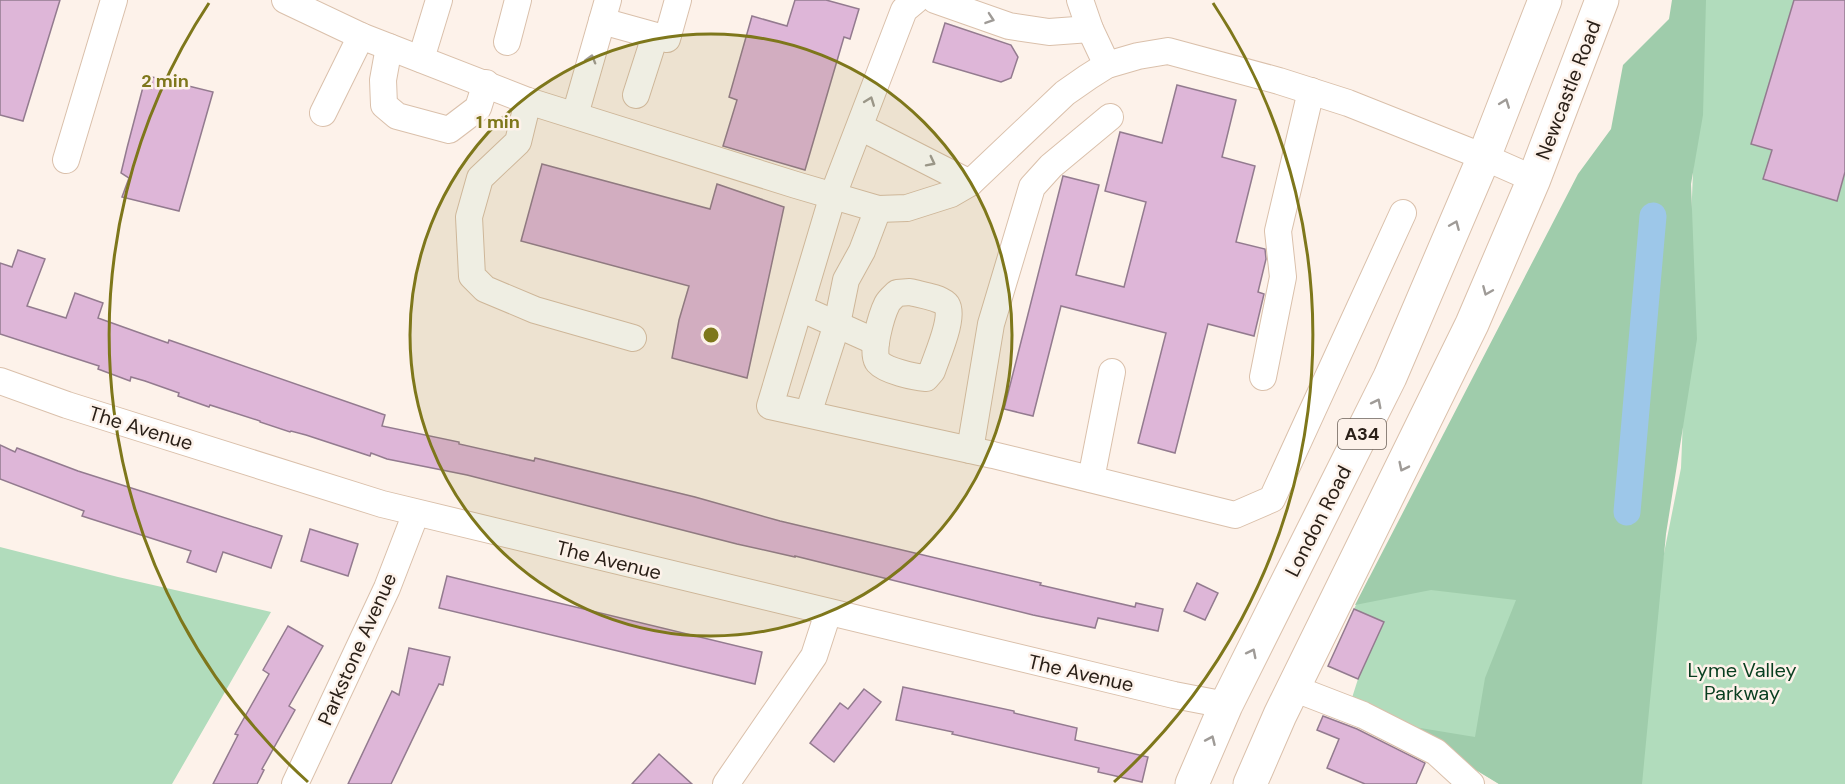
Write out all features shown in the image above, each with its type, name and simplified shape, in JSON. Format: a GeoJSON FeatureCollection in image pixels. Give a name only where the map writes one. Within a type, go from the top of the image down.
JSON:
{"type":"FeatureCollection","features":[{"type":"Feature","properties":{"kind":"highway","name":"A34"},"geometry":{"type":"LineString","coordinates":[[1484,157],[1545,0]]}},
{"type":"Feature","properties":{"kind":"highway","name":"Newcastle Road"},"geometry":{"type":"LineString","coordinates":[[1534,179],[1602,0]]}},
{"type":"Feature","properties":{"kind":"highway","name":"London Road"},"geometry":{"type":"LineString","coordinates":[[1189,781],[1390,377],[1484,157]]}},
{"type":"Feature","properties":{"kind":"highway","name":"A34"},"geometry":{"type":"LineString","coordinates":[[1250,784],[1275,725],[1472,324],[1534,179]]}},
{"type":"Feature","properties":{"kind":"highway"},"geometry":{"type":"LineString","coordinates":[[1226,705],[1275,725]]}},
{"type":"Feature","properties":{"kind":"street"},"geometry":{"type":"LineString","coordinates":[[66,160],[114,0]]}},
{"type":"Feature","properties":{"kind":"street"},"geometry":{"type":"LineString","coordinates":[[285,0],[361,36],[528,101],[878,209],[907,208],[951,194],[970,183],[1065,93],[1107,65],[1138,56],[1168,51],[1311,91],[1484,157],[1534,179]]}},
{"type":"Feature","properties":{"kind":"street"},"geometry":{"type":"LineString","coordinates":[[421,59],[439,0]]}},
{"type":"Feature","properties":{"kind":"street"},"geometry":{"type":"LineString","coordinates":[[507,42],[518,0]]}},
{"type":"Feature","properties":{"kind":"street"},"geometry":{"type":"LineString","coordinates":[[575,115],[605,11],[655,36],[667,39],[678,0]]}},
{"type":"Feature","properties":{"kind":"street"},"geometry":{"type":"LineString","coordinates":[[916,0],[904,10],[833,195],[770,406],[993,455],[1235,515],[1272,499],[1403,213]]}},
{"type":"Feature","properties":{"kind":"street"},"geometry":{"type":"LineString","coordinates":[[935,0],[1009,26],[1049,32],[1090,29]]}},
{"type":"Feature","properties":{"kind":"street"},"geometry":{"type":"LineString","coordinates":[[1080,0],[1090,29],[1107,65]]}},
{"type":"Feature","properties":{"kind":"street"},"geometry":{"type":"LineString","coordinates":[[323,113],[361,36]]}},
{"type":"Feature","properties":{"kind":"street"},"geometry":{"type":"LineString","coordinates":[[636,95],[655,36]]}},
{"type":"Feature","properties":{"kind":"street"},"geometry":{"type":"LineString","coordinates":[[389,47],[383,80],[384,105],[398,116],[449,130],[478,108],[486,83]]}},
{"type":"Feature","properties":{"kind":"street"},"geometry":{"type":"LineString","coordinates":[[1263,377],[1283,276],[1278,231],[1311,91]]}},
{"type":"Feature","properties":{"kind":"street"},"geometry":{"type":"LineString","coordinates":[[528,101],[518,142],[480,178],[469,217],[472,276],[485,289],[535,310],[633,338]]}},
{"type":"Feature","properties":{"kind":"street"},"geometry":{"type":"LineString","coordinates":[[970,450],[992,324],[1032,187],[1051,166],[1110,117]]}},
{"type":"Feature","properties":{"kind":"street"},"geometry":{"type":"LineString","coordinates":[[860,127],[970,183]]}},
{"type":"Feature","properties":{"kind":"street"},"geometry":{"type":"LineString","coordinates":[[808,414],[837,324],[846,280],[862,251],[878,209]]}},
{"type":"Feature","properties":{"kind":"street"},"geometry":{"type":"LineString","coordinates":[[800,308],[876,342]]}},
{"type":"Feature","properties":{"kind":"street"},"geometry":{"type":"LineString","coordinates":[[1091,479],[1112,372]]}},
{"type":"Feature","properties":{"kind":"street","name":"The Avenue"},"geometry":{"type":"LineString","coordinates":[[0,381],[79,409],[370,501],[828,613],[1174,695],[1226,705]]}},
{"type":"Feature","properties":{"kind":"street","name":"Parkstone Avenue"},"geometry":{"type":"LineString","coordinates":[[296,784],[387,588],[416,513]]}},
{"type":"Feature","properties":{"kind":"street"},"geometry":{"type":"LineString","coordinates":[[726,784],[814,656],[828,613]]}},
{"type":"Feature","properties":{"kind":"street"},"geometry":{"type":"LineString","coordinates":[[1293,688],[1363,715],[1436,752],[1471,784]]}},
{"type":"Feature","properties":{"kind":"green space"},"geometry":{"type":"Polygon","coordinates":[[[1672,0],[1706,0],[1703,115],[1691,184],[1697,339],[1666,534],[1642,784],[1499,784],[1402,725],[1475,737],[1485,678],[1516,600],[1431,590],[1355,605],[1578,174],[1611,129],[1623,65],[1669,19],[1672,0]]]}},
{"type":"Feature","properties":{"kind":"green space","name":"Lyme Valley Parkway"},"geometry":{"type":"Polygon","coordinates":[[[1700,0],[1845,0],[1845,784],[1618,784],[1681,468],[1700,0]]]}},
{"type":"Feature","properties":{"kind":"green space"},"geometry":{"type":"Polygon","coordinates":[[[0,547],[271,612],[172,784],[0,784],[0,547]]]}},
{"type":"Feature","properties":{"kind":"green space"},"geometry":{"type":"Polygon","coordinates":[[[1369,578],[1547,584],[1499,784],[1402,725],[1351,701],[1383,622],[1354,609],[1369,578]]]}},
{"type":"Feature","properties":{"kind":"building"},"geometry":{"type":"Polygon","coordinates":[[[0,0],[60,0],[23,121],[0,115],[0,0]]]}},
{"type":"Feature","properties":{"kind":"building"},"geometry":{"type":"Polygon","coordinates":[[[795,0],[826,0],[859,9],[850,39],[844,37],[805,170],[723,146],[737,100],[729,97],[752,16],[787,26],[795,0]]]}},
{"type":"Feature","properties":{"kind":"building"},"geometry":{"type":"Polygon","coordinates":[[[1794,0],[1845,0],[1845,172],[1837,201],[1763,179],[1772,150],[1751,144],[1794,0]]]}},
{"type":"Feature","properties":{"kind":"building"},"geometry":{"type":"Polygon","coordinates":[[[945,23],[1011,45],[1018,57],[1011,78],[1001,82],[933,62],[945,23]]]}},
{"type":"Feature","properties":{"kind":"building"},"geometry":{"type":"Polygon","coordinates":[[[152,77],[213,92],[179,211],[122,197],[129,178],[121,173],[127,148],[143,87],[151,89],[152,77]]]}},
{"type":"Feature","properties":{"kind":"building"},"geometry":{"type":"Polygon","coordinates":[[[1177,85],[1236,100],[1222,157],[1255,166],[1236,242],[1265,249],[1266,259],[1258,292],[1264,294],[1254,336],[1208,324],[1175,453],[1138,443],[1166,333],[1061,306],[1033,416],[1004,409],[1063,176],[1099,185],[1076,275],[1124,287],[1146,202],[1105,191],[1120,132],[1162,143],[1177,85]]]}},
{"type":"Feature","properties":{"kind":"building"},"geometry":{"type":"Polygon","coordinates":[[[542,164],[710,209],[717,184],[784,207],[747,378],[672,358],[679,320],[689,286],[521,241],[542,164]]]}},
{"type":"Feature","properties":{"kind":"building"},"geometry":{"type":"Polygon","coordinates":[[[18,250],[45,259],[27,306],[66,318],[75,293],[103,303],[98,318],[168,343],[169,340],[385,415],[382,426],[534,461],[535,458],[695,497],[780,521],[1041,583],[1040,585],[1135,607],[1136,603],[1163,609],[1158,631],[1098,618],[1095,628],[1033,615],[795,556],[737,544],[467,475],[387,459],[371,453],[370,456],[210,405],[209,407],[145,381],[131,377],[130,381],[98,369],[99,366],[0,334],[0,263],[12,267],[18,250]]]}},
{"type":"Feature","properties":{"kind":"building"},"geometry":{"type":"Polygon","coordinates":[[[0,445],[15,452],[17,448],[78,471],[282,536],[271,568],[223,552],[216,572],[187,562],[191,551],[82,516],[84,511],[0,479],[0,445]]]}},
{"type":"Feature","properties":{"kind":"building"},"geometry":{"type":"Polygon","coordinates":[[[310,529],[358,544],[348,576],[301,561],[310,529]]]}},
{"type":"Feature","properties":{"kind":"building"},"geometry":{"type":"Polygon","coordinates":[[[447,576],[762,652],[755,684],[439,608],[447,576]]]}},
{"type":"Feature","properties":{"kind":"building"},"geometry":{"type":"Polygon","coordinates":[[[1197,583],[1218,593],[1205,620],[1184,611],[1197,583]]]}},
{"type":"Feature","properties":{"kind":"building"},"geometry":{"type":"Polygon","coordinates":[[[1354,609],[1384,622],[1358,679],[1328,666],[1354,609]]]}},
{"type":"Feature","properties":{"kind":"building"},"geometry":{"type":"Polygon","coordinates":[[[288,626],[323,646],[289,706],[295,710],[262,769],[264,770],[257,784],[213,784],[238,735],[235,734],[269,674],[263,670],[288,626]]]}},
{"type":"Feature","properties":{"kind":"building"},"geometry":{"type":"Polygon","coordinates":[[[409,648],[450,657],[443,685],[439,684],[391,784],[348,784],[392,691],[399,695],[409,648]]]}},
{"type":"Feature","properties":{"kind":"building"},"geometry":{"type":"Polygon","coordinates":[[[903,687],[1014,711],[1014,713],[1077,728],[1075,740],[1148,757],[1142,782],[1098,772],[1099,768],[896,720],[903,687]]]}},
{"type":"Feature","properties":{"kind":"building"},"geometry":{"type":"Polygon","coordinates":[[[864,689],[881,702],[834,762],[810,743],[840,703],[848,709],[864,689]]]}},
{"type":"Feature","properties":{"kind":"building"},"geometry":{"type":"Polygon","coordinates":[[[1323,716],[1357,729],[1425,763],[1416,784],[1365,784],[1327,768],[1339,739],[1317,730],[1323,716]]]}},
{"type":"Feature","properties":{"kind":"building"},"geometry":{"type":"Polygon","coordinates":[[[659,754],[692,784],[632,784],[659,754]]]}},
{"type":"Feature","properties":{"kind":"waterway"},"geometry":{"type":"LineString","coordinates":[[1627,512],[1653,216]]}}]}
